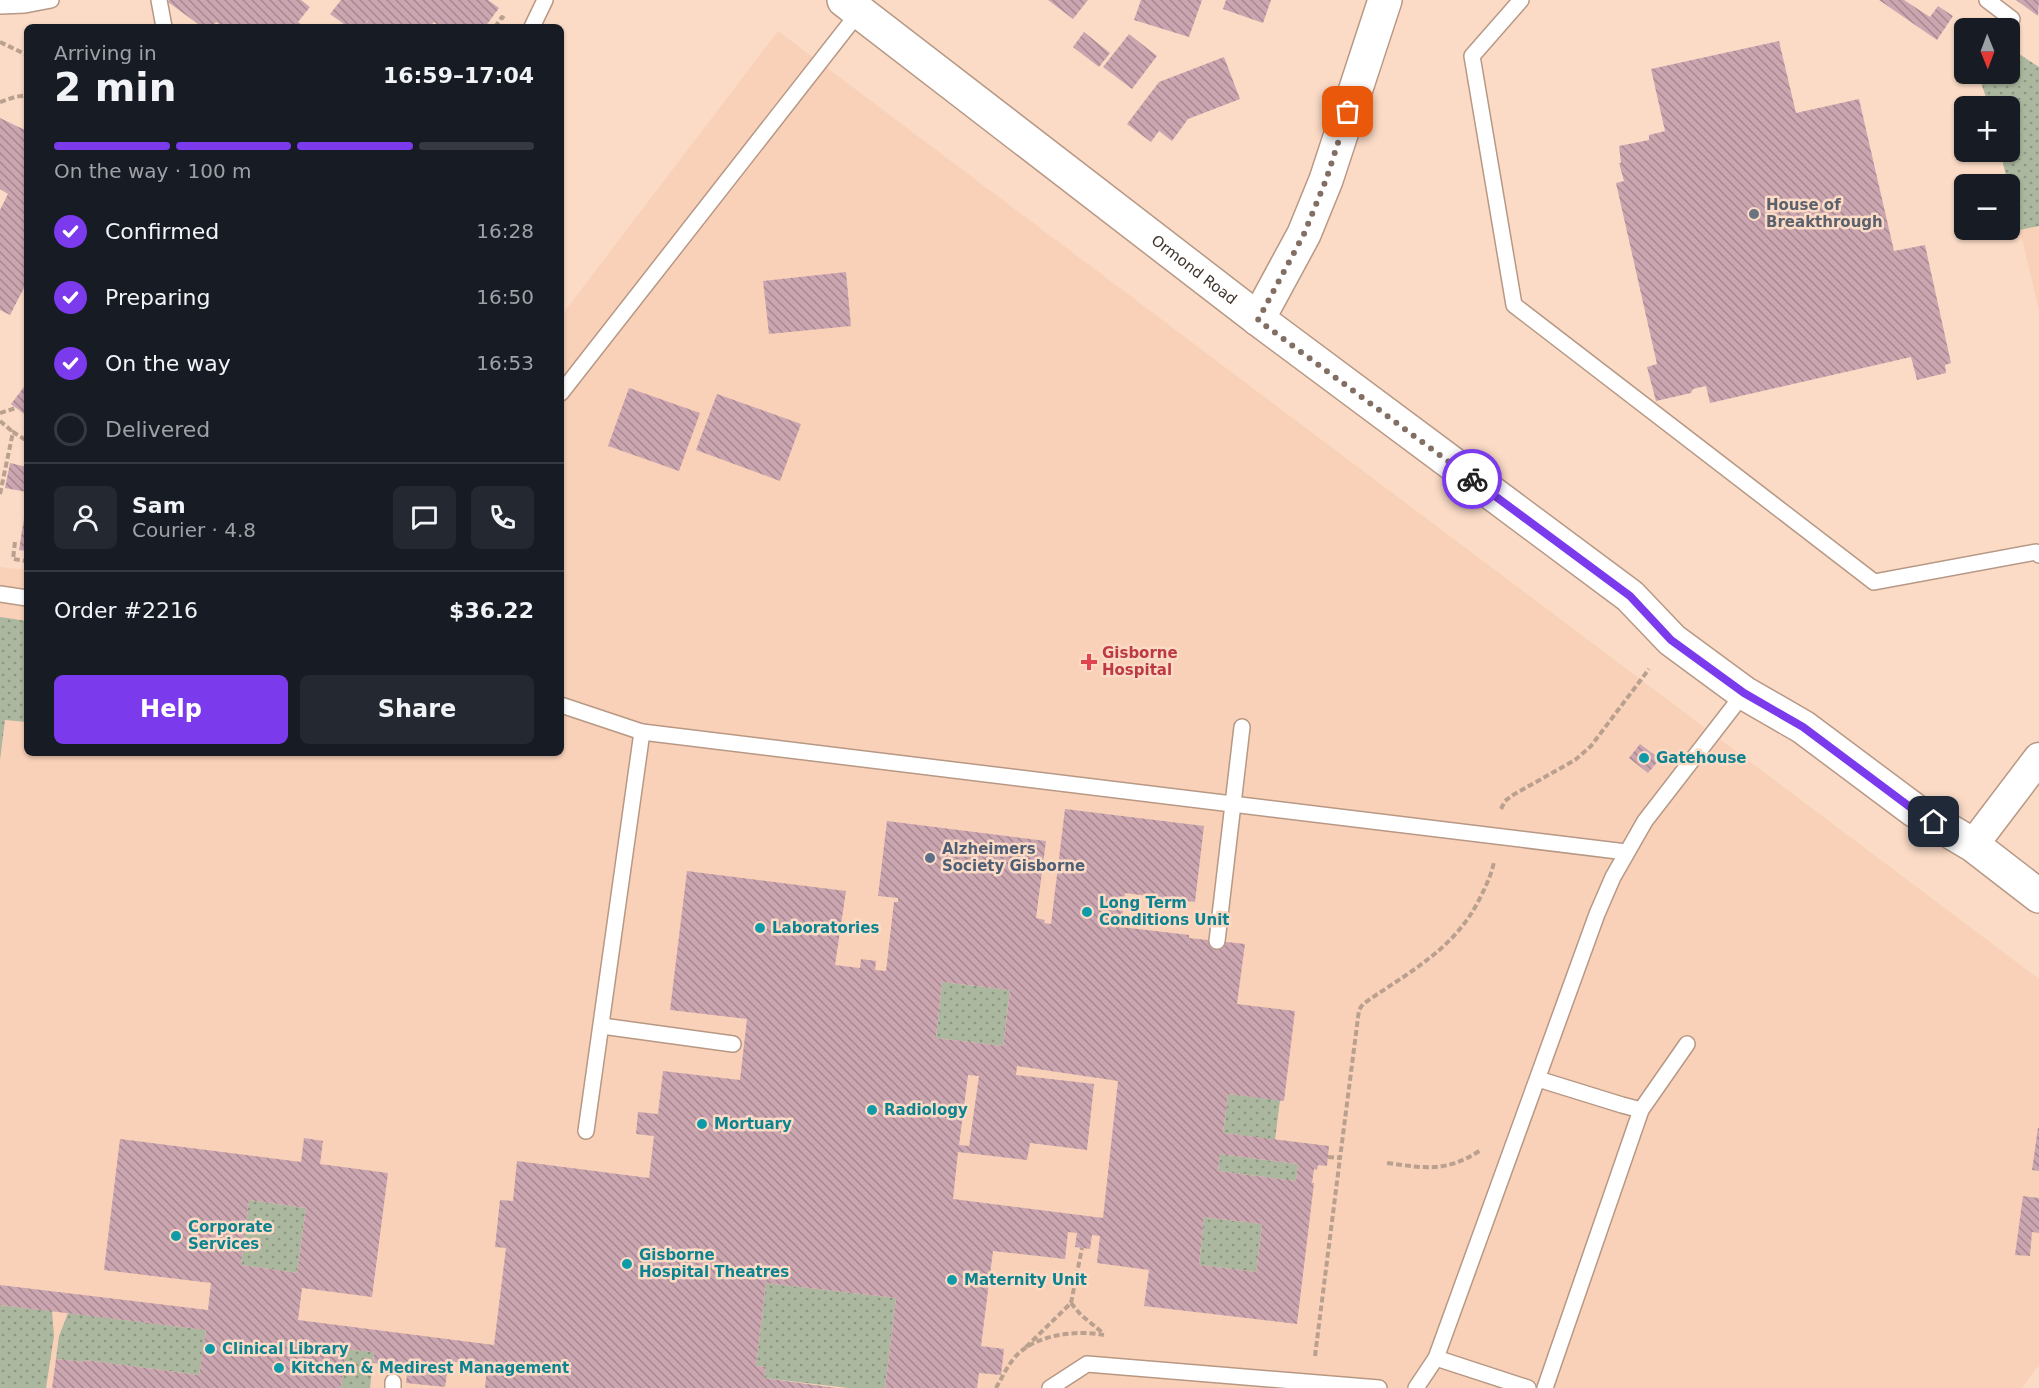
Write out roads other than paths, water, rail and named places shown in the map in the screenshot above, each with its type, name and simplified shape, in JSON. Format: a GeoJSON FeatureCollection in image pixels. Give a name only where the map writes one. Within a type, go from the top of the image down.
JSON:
{"type":"FeatureCollection","features":[{"type":"Feature","properties":{"kind":"main road"},"geometry":{"type":"LineString","coordinates":[[1258,320],[1304,234],[1326,180],[1385,0]]}},
{"type":"Feature","properties":{"kind":"main road","name":"Ormond Road"},"geometry":{"type":"LineString","coordinates":[[852,6],[1258,320],[1630,596],[1671,640],[1744,693],[1803,727],[1914,810],[1973,845],[2039,897]]}},
{"type":"Feature","properties":{"kind":"street"},"geometry":{"type":"LineString","coordinates":[[1973,845],[2039,758]]}},
{"type":"Feature","properties":{"kind":"lane"},"geometry":{"type":"LineString","coordinates":[[0,6],[25,5],[51,0]]}},
{"type":"Feature","properties":{"kind":"lane"},"geometry":{"type":"LineString","coordinates":[[159,0],[163,24]]}},
{"type":"Feature","properties":{"kind":"lane"},"geometry":{"type":"LineString","coordinates":[[534,24],[546,0]]}},
{"type":"Feature","properties":{"kind":"lane"},"geometry":{"type":"LineString","coordinates":[[543,24],[546,0]]}},
{"type":"Feature","properties":{"kind":"lane"},"geometry":{"type":"LineString","coordinates":[[1521,0],[1473,56],[1514,305],[1874,582],[2036,552],[2039,555]]}},
{"type":"Feature","properties":{"kind":"lane"},"geometry":{"type":"LineString","coordinates":[[1986,0],[2011,18]]}},
{"type":"Feature","properties":{"kind":"lane"},"geometry":{"type":"LineString","coordinates":[[564,389],[852,6]]}},
{"type":"Feature","properties":{"kind":"lane"},"geometry":{"type":"LineString","coordinates":[[0,594],[24,598]]}},
{"type":"Feature","properties":{"kind":"lane"},"geometry":{"type":"LineString","coordinates":[[1416,1388],[1436,1358],[1597,914],[1613,877],[1646,821],[1744,693]]}},
{"type":"Feature","properties":{"kind":"lane"},"geometry":{"type":"LineString","coordinates":[[564,706],[642,732],[1626,852]]}},
{"type":"Feature","properties":{"kind":"lane"},"geometry":{"type":"LineString","coordinates":[[1217,941],[1235,804],[1242,727]]}},
{"type":"Feature","properties":{"kind":"lane"},"geometry":{"type":"LineString","coordinates":[[586,1131],[642,732]]}},
{"type":"Feature","properties":{"kind":"lane"},"geometry":{"type":"LineString","coordinates":[[602,1026],[733,1044]]}},
{"type":"Feature","properties":{"kind":"lane"},"geometry":{"type":"LineString","coordinates":[[1545,1388],[1641,1110],[1687,1044]]}},
{"type":"Feature","properties":{"kind":"lane"},"geometry":{"type":"LineString","coordinates":[[1538,1079],[1641,1110]]}},
{"type":"Feature","properties":{"kind":"lane"},"geometry":{"type":"LineString","coordinates":[[1436,1358],[1528,1388]]}},
{"type":"Feature","properties":{"kind":"lane"},"geometry":{"type":"LineString","coordinates":[[1050,1388],[1088,1364],[1379,1388]]}},
{"type":"Feature","properties":{"kind":"place","name":"House of Breakthrough"},"geometry":{"type":"Point","coordinates":[1754,214]}},
{"type":"Feature","properties":{"kind":"place","name":"Gisborne Hospital"},"geometry":{"type":"Point","coordinates":[1089,662]}},
{"type":"Feature","properties":{"kind":"place","name":"Gatehouse"},"geometry":{"type":"Point","coordinates":[1644,758]}},
{"type":"Feature","properties":{"kind":"place","name":"Alzheimers Society Gisborne"},"geometry":{"type":"Point","coordinates":[930,858]}},
{"type":"Feature","properties":{"kind":"place","name":"Long Term Conditions Unit"},"geometry":{"type":"Point","coordinates":[1087,912]}},
{"type":"Feature","properties":{"kind":"place","name":"Laboratories"},"geometry":{"type":"Point","coordinates":[760,928]}},
{"type":"Feature","properties":{"kind":"place","name":"Radiology"},"geometry":{"type":"Point","coordinates":[872,1110]}},
{"type":"Feature","properties":{"kind":"place","name":"Mortuary"},"geometry":{"type":"Point","coordinates":[702,1124]}},
{"type":"Feature","properties":{"kind":"place","name":"Corporate Services"},"geometry":{"type":"Point","coordinates":[176,1236]}},
{"type":"Feature","properties":{"kind":"place","name":"Gisborne Hospital Theatres"},"geometry":{"type":"Point","coordinates":[627,1264]}},
{"type":"Feature","properties":{"kind":"place","name":"Maternity Unit"},"geometry":{"type":"Point","coordinates":[952,1280]}},
{"type":"Feature","properties":{"kind":"place","name":"Clinical Library"},"geometry":{"type":"Point","coordinates":[210,1349]}},
{"type":"Feature","properties":{"kind":"place","name":"Kitchen & Medirest Management"},"geometry":{"type":"Point","coordinates":[279,1368]}}]}
